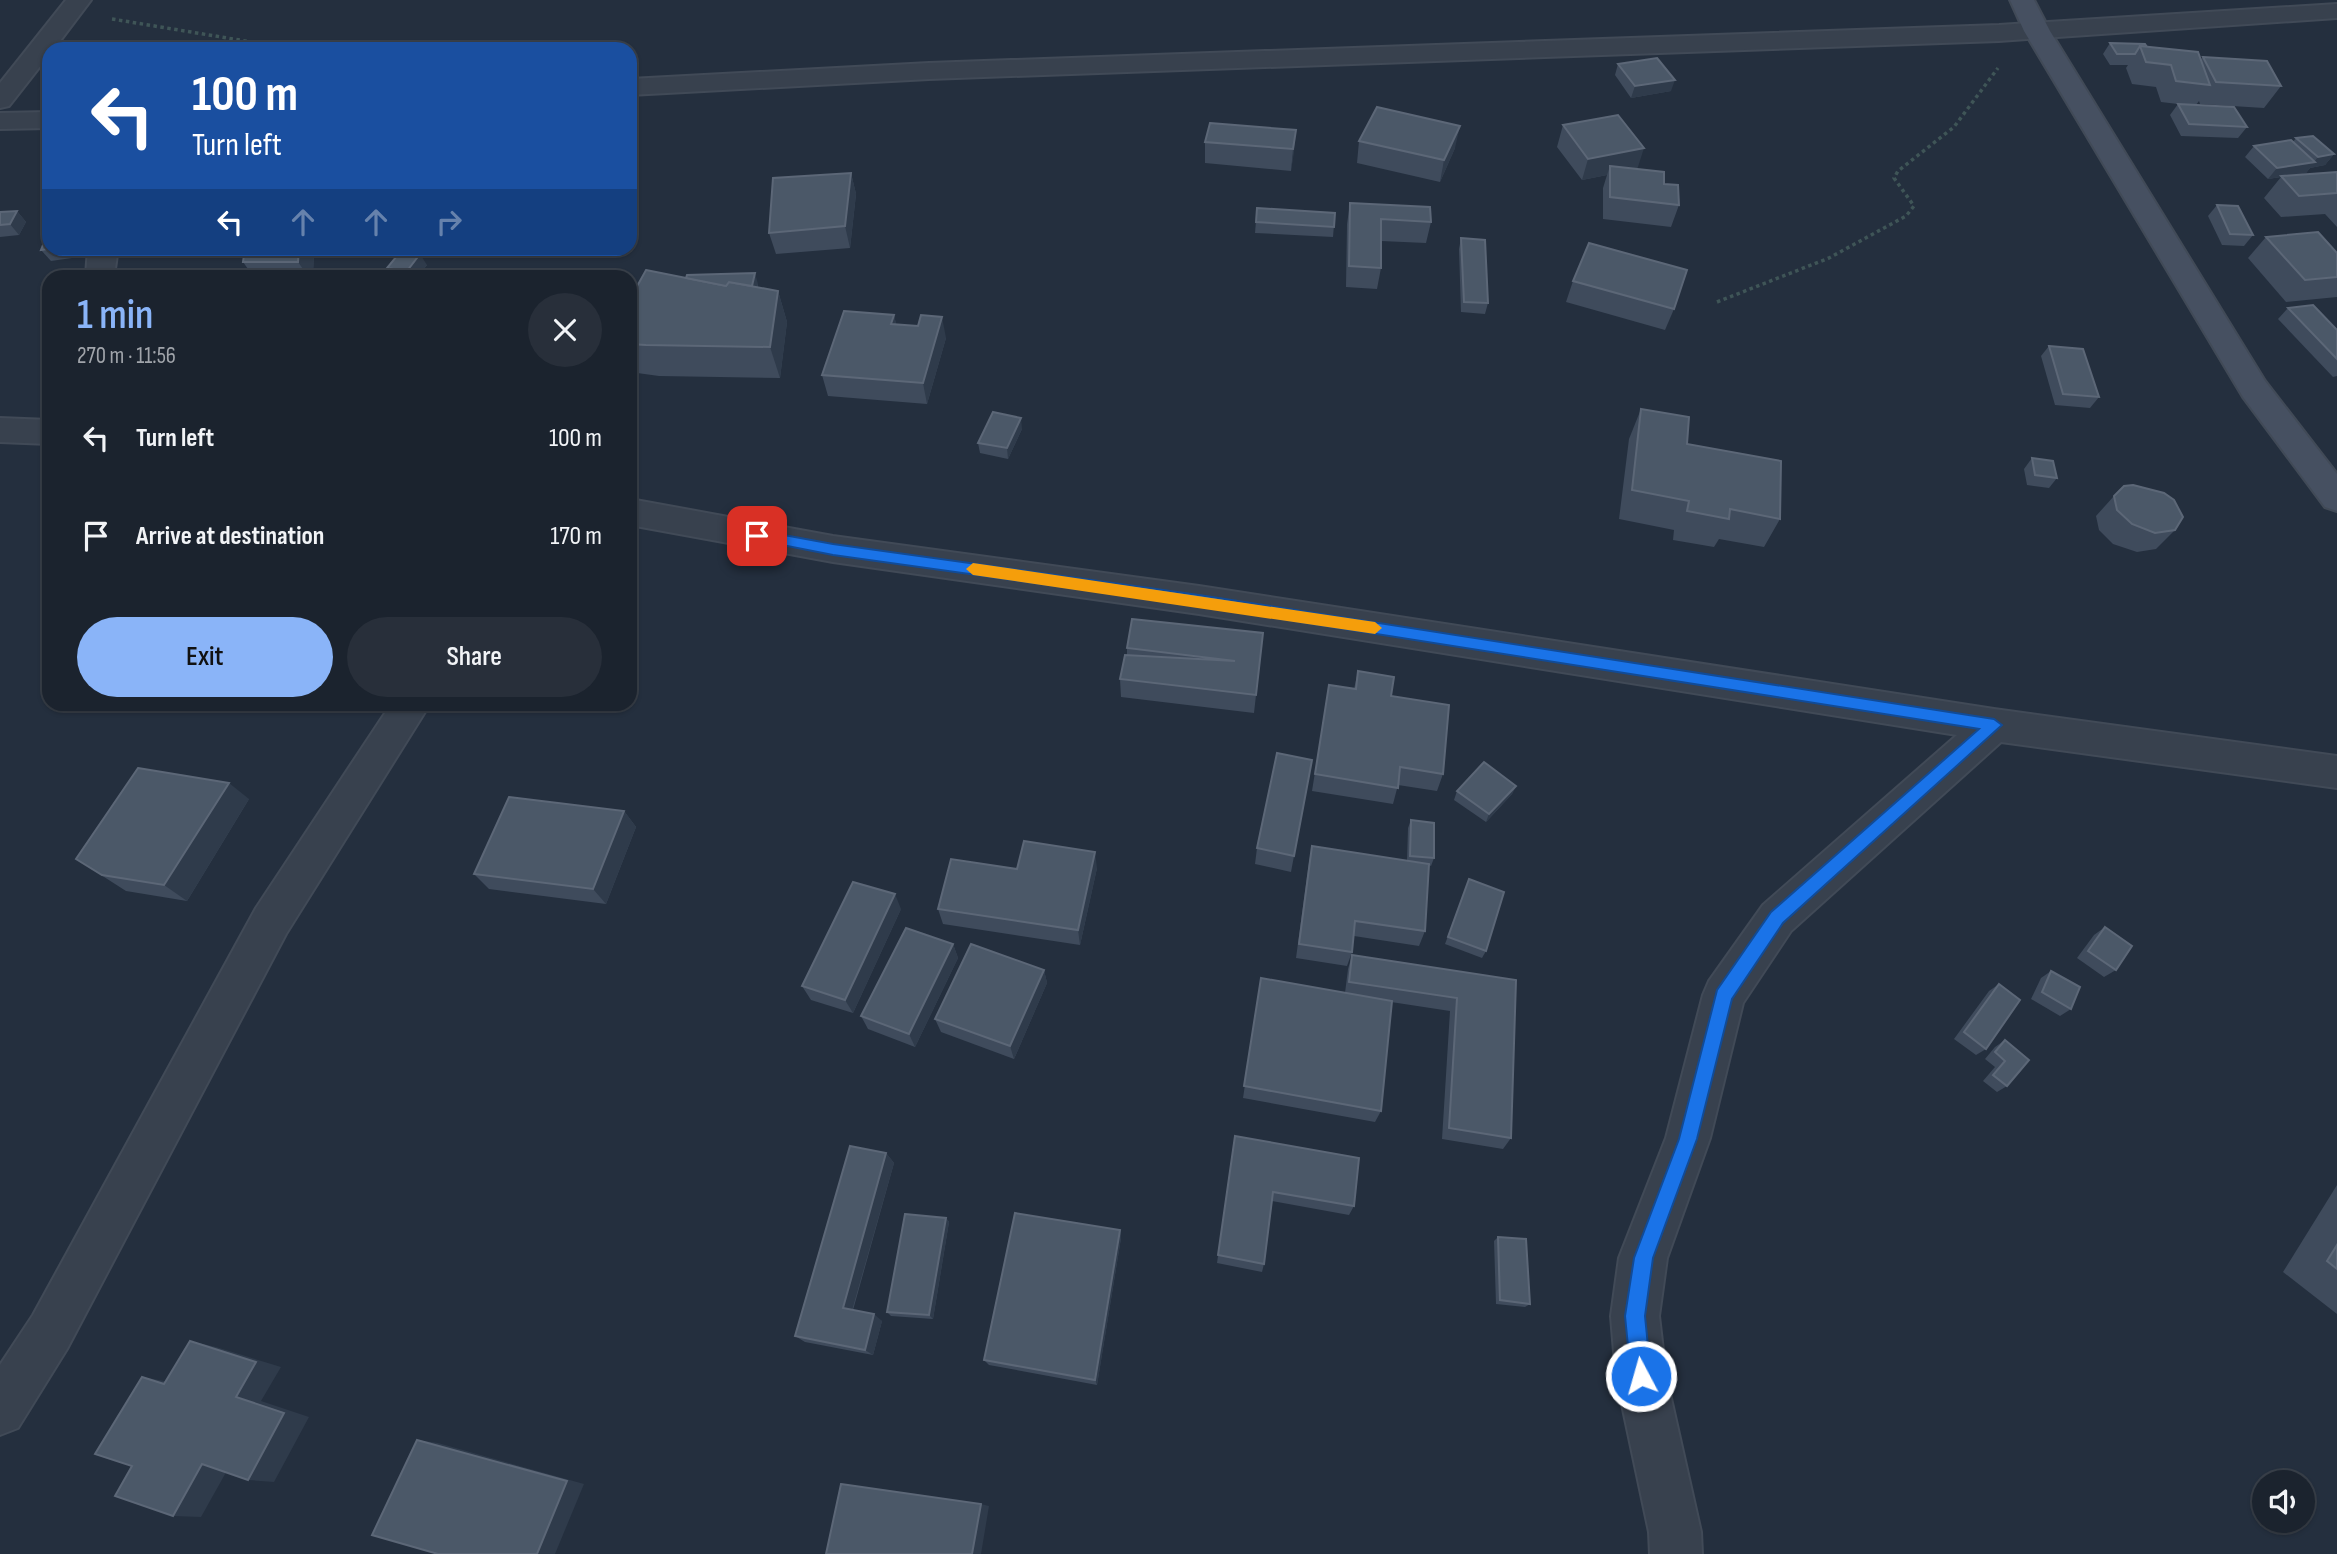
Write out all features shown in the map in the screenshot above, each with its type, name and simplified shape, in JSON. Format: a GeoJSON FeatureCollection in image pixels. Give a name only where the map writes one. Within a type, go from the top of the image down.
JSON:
{"type":"FeatureCollection","features":[{"type":"Feature","properties":{"kind":"street"},"geometry":{"type":"LineString","coordinates":[[2022,0],[2038,31],[2254,389],[2337,498]]}},
{"type":"Feature","properties":{"kind":"street"},"geometry":{"type":"LineString","coordinates":[[45,42],[72,8]]}},
{"type":"Feature","properties":{"kind":"street"},"geometry":{"type":"LineString","coordinates":[[637,87],[929,71],[1999,33],[2337,12]]}},
{"type":"Feature","properties":{"kind":"street"},"geometry":{"type":"LineString","coordinates":[[0,100],[42,46]]}},
{"type":"Feature","properties":{"kind":"street"},"geometry":{"type":"LineString","coordinates":[[0,121],[42,120]]}},
{"type":"Feature","properties":{"kind":"street"},"geometry":{"type":"LineString","coordinates":[[0,430],[42,432]]}},
{"type":"Feature","properties":{"kind":"street"},"geometry":{"type":"LineString","coordinates":[[637,513],[833,550],[1199,600],[1994,725],[2337,772]]}},
{"type":"Feature","properties":{"kind":"street"},"geometry":{"type":"LineString","coordinates":[[0,1410],[50,1332],[271,921],[406,711]]}},
{"type":"Feature","properties":{"kind":"street"},"geometry":{"type":"LineString","coordinates":[[1676,1554],[1675,1532],[1641,1376],[1635,1316],[1643,1258],[1688,1139],[1724,995],[1777,918],[1994,725]]}},
{"type":"Feature","properties":{"kind":"path"},"geometry":{"type":"LineString","coordinates":[[72,8],[116,19],[252,42]]}},
{"type":"Feature","properties":{"kind":"path"},"geometry":{"type":"LineString","coordinates":[[1717,302],[1829,258],[1906,216],[1913,206],[1913,201],[1894,178],[1954,127],[1998,68],[2002,49],[1999,33]]}},
{"type":"Feature","properties":{"kind":"building"},"geometry":{"type":"Polygon","coordinates":[[[2110,43],[2145,44],[2147,47],[2140,46],[2135,54],[2117,54],[2110,43]]]}},
{"type":"Feature","properties":{"kind":"building"},"geometry":{"type":"Polygon","coordinates":[[[2140,46],[2198,52],[2210,85],[2176,81],[2171,65],[2146,62],[2140,46]]]}},
{"type":"Feature","properties":{"kind":"building"},"geometry":{"type":"Polygon","coordinates":[[[2203,57],[2267,61],[2281,86],[2216,82],[2203,57]]]}},
{"type":"Feature","properties":{"kind":"building"},"geometry":{"type":"Polygon","coordinates":[[[1657,58],[1675,80],[1635,86],[1618,64],[1657,58]]]}},
{"type":"Feature","properties":{"kind":"building"},"geometry":{"type":"Polygon","coordinates":[[[2178,104],[2234,107],[2247,127],[2189,124],[2178,104]]]}},
{"type":"Feature","properties":{"kind":"building"},"geometry":{"type":"Polygon","coordinates":[[[1377,107],[1460,126],[1444,160],[1359,141],[1377,107]]]}},
{"type":"Feature","properties":{"kind":"building"},"geometry":{"type":"Polygon","coordinates":[[[1618,115],[1644,148],[1588,159],[1563,125],[1618,115]]]}},
{"type":"Feature","properties":{"kind":"building"},"geometry":{"type":"Polygon","coordinates":[[[1210,123],[1296,130],[1293,149],[1205,142],[1210,123]]]}},
{"type":"Feature","properties":{"kind":"building"},"geometry":{"type":"Polygon","coordinates":[[[2313,136],[2334,154],[2318,157],[2296,138],[2313,136]]]}},
{"type":"Feature","properties":{"kind":"building"},"geometry":{"type":"Polygon","coordinates":[[[2291,140],[2315,162],[2277,168],[2254,146],[2291,140]]]}},
{"type":"Feature","properties":{"kind":"building"},"geometry":{"type":"Polygon","coordinates":[[[1610,166],[1664,172],[1664,184],[1678,185],[1679,205],[1610,197],[1610,166]]]}},
{"type":"Feature","properties":{"kind":"building"},"geometry":{"type":"Polygon","coordinates":[[[2337,172],[2337,193],[2299,196],[2281,176],[2337,172]]]}},
{"type":"Feature","properties":{"kind":"building"},"geometry":{"type":"Polygon","coordinates":[[[851,173],[845,226],[769,233],[773,178],[851,173]]]}},
{"type":"Feature","properties":{"kind":"building"},"geometry":{"type":"Polygon","coordinates":[[[1350,203],[1430,207],[1431,222],[1381,219],[1381,268],[1349,266],[1350,203]]]}},
{"type":"Feature","properties":{"kind":"building"},"geometry":{"type":"Polygon","coordinates":[[[2217,205],[2238,206],[2253,235],[2230,234],[2217,205]]]}},
{"type":"Feature","properties":{"kind":"building"},"geometry":{"type":"Polygon","coordinates":[[[1257,208],[1335,213],[1334,227],[1256,222],[1257,208]]]}},
{"type":"Feature","properties":{"kind":"building"},"geometry":{"type":"Polygon","coordinates":[[[17,211],[10,224],[0,225],[0,212],[17,211]]]}},
{"type":"Feature","properties":{"kind":"building"},"geometry":{"type":"Polygon","coordinates":[[[2318,232],[2337,253],[2337,277],[2305,280],[2266,237],[2318,232]]]}},
{"type":"Feature","properties":{"kind":"building"},"geometry":{"type":"Polygon","coordinates":[[[1461,238],[1485,240],[1488,303],[1464,302],[1461,238]]]}},
{"type":"Feature","properties":{"kind":"building"},"geometry":{"type":"Polygon","coordinates":[[[1589,243],[1687,270],[1674,309],[1573,281],[1589,243]]]}},
{"type":"Feature","properties":{"kind":"building"},"geometry":{"type":"Polygon","coordinates":[[[244,256],[298,256],[298,262],[243,262],[244,256]]]}},
{"type":"Feature","properties":{"kind":"building"},"geometry":{"type":"Polygon","coordinates":[[[397,256],[418,256],[408,270],[387,268],[397,256]]]}},
{"type":"Feature","properties":{"kind":"building"},"geometry":{"type":"Polygon","coordinates":[[[646,270],[726,286],[729,282],[778,291],[770,347],[637,344],[637,286],[646,270]]]}},
{"type":"Feature","properties":{"kind":"building"},"geometry":{"type":"Polygon","coordinates":[[[755,273],[752,286],[729,282],[726,286],[686,278],[687,275],[755,273]]]}},
{"type":"Feature","properties":{"kind":"building"},"geometry":{"type":"Polygon","coordinates":[[[2313,305],[2337,330],[2337,359],[2288,308],[2313,305]]]}},
{"type":"Feature","properties":{"kind":"building"},"geometry":{"type":"Polygon","coordinates":[[[844,311],[894,315],[891,324],[918,326],[921,315],[942,317],[923,383],[822,375],[844,311]]]}},
{"type":"Feature","properties":{"kind":"building"},"geometry":{"type":"Polygon","coordinates":[[[2049,346],[2083,349],[2099,397],[2063,394],[2049,346]]]}},
{"type":"Feature","properties":{"kind":"building"},"geometry":{"type":"Polygon","coordinates":[[[1641,409],[1689,417],[1687,444],[1781,461],[1780,519],[1730,509],[1729,519],[1687,511],[1689,501],[1632,490],[1641,409]]]}},
{"type":"Feature","properties":{"kind":"building"},"geometry":{"type":"Polygon","coordinates":[[[993,412],[1021,418],[1007,448],[978,443],[993,412]]]}},
{"type":"Feature","properties":{"kind":"building"},"geometry":{"type":"Polygon","coordinates":[[[2032,458],[2053,461],[2057,478],[2035,475],[2032,458]]]}},
{"type":"Feature","properties":{"kind":"building"},"geometry":{"type":"Polygon","coordinates":[[[2133,485],[2164,493],[2174,500],[2183,517],[2175,530],[2155,533],[2132,524],[2117,510],[2114,496],[2124,486],[2133,485]]]}},
{"type":"Feature","properties":{"kind":"building"},"geometry":{"type":"Polygon","coordinates":[[[1132,619],[1263,633],[1256,695],[1120,679],[1125,655],[1235,661],[1127,648],[1132,619]]]}},
{"type":"Feature","properties":{"kind":"building"},"geometry":{"type":"Polygon","coordinates":[[[1358,671],[1394,677],[1391,696],[1449,705],[1443,774],[1400,767],[1398,788],[1315,774],[1329,685],[1356,689],[1358,671]]]}},
{"type":"Feature","properties":{"kind":"building"},"geometry":{"type":"Polygon","coordinates":[[[1277,753],[1312,760],[1294,856],[1257,848],[1277,753]]]}},
{"type":"Feature","properties":{"kind":"building"},"geometry":{"type":"Polygon","coordinates":[[[1484,762],[1516,786],[1489,814],[1457,791],[1484,762]]]}},
{"type":"Feature","properties":{"kind":"building"},"geometry":{"type":"Polygon","coordinates":[[[138,768],[229,783],[164,885],[102,875],[76,859],[138,768]]]}},
{"type":"Feature","properties":{"kind":"building"},"geometry":{"type":"Polygon","coordinates":[[[509,797],[624,811],[593,889],[474,874],[509,797]]]}},
{"type":"Feature","properties":{"kind":"building"},"geometry":{"type":"Polygon","coordinates":[[[1411,820],[1434,823],[1434,858],[1410,856],[1411,820]]]}},
{"type":"Feature","properties":{"kind":"building"},"geometry":{"type":"Polygon","coordinates":[[[1024,841],[1095,852],[1078,930],[938,909],[951,859],[1017,869],[1024,841]]]}},
{"type":"Feature","properties":{"kind":"building"},"geometry":{"type":"Polygon","coordinates":[[[1312,846],[1429,864],[1425,931],[1355,921],[1352,952],[1299,944],[1312,846]]]}},
{"type":"Feature","properties":{"kind":"building"},"geometry":{"type":"Polygon","coordinates":[[[1469,879],[1504,892],[1486,951],[1448,937],[1469,879]]]}},
{"type":"Feature","properties":{"kind":"building"},"geometry":{"type":"Polygon","coordinates":[[[853,882],[895,894],[845,1000],[802,986],[853,882]]]}},
{"type":"Feature","properties":{"kind":"building"},"geometry":{"type":"Polygon","coordinates":[[[2105,927],[2132,946],[2116,970],[2088,951],[2105,927]]]}},
{"type":"Feature","properties":{"kind":"building"},"geometry":{"type":"Polygon","coordinates":[[[906,928],[953,944],[909,1034],[861,1016],[906,928]]]}},
{"type":"Feature","properties":{"kind":"building"},"geometry":{"type":"Polygon","coordinates":[[[971,944],[1044,970],[1010,1046],[935,1019],[971,944]]]}},
{"type":"Feature","properties":{"kind":"building"},"geometry":{"type":"Polygon","coordinates":[[[1352,955],[1516,980],[1511,1138],[1449,1128],[1457,998],[1349,982],[1352,955]]]}},
{"type":"Feature","properties":{"kind":"building"},"geometry":{"type":"Polygon","coordinates":[[[2051,971],[2080,987],[2071,1009],[2042,992],[2051,971]]]}},
{"type":"Feature","properties":{"kind":"building"},"geometry":{"type":"Polygon","coordinates":[[[1261,978],[1392,1001],[1381,1111],[1244,1086],[1261,978]]]}},
{"type":"Feature","properties":{"kind":"building"},"geometry":{"type":"Polygon","coordinates":[[[1999,984],[2020,1000],[1986,1049],[1964,1032],[1999,984]]]}},
{"type":"Feature","properties":{"kind":"building"},"geometry":{"type":"Polygon","coordinates":[[[2005,1040],[2029,1060],[2007,1086],[1993,1075],[2005,1061],[1995,1052],[2005,1040]]]}},
{"type":"Feature","properties":{"kind":"building"},"geometry":{"type":"Polygon","coordinates":[[[1235,1136],[1359,1158],[1354,1206],[1273,1192],[1264,1264],[1218,1255],[1235,1136]]]}},
{"type":"Feature","properties":{"kind":"building"},"geometry":{"type":"Polygon","coordinates":[[[850,1146],[886,1153],[843,1308],[874,1314],[865,1350],[795,1336],[850,1146]]]}},
{"type":"Feature","properties":{"kind":"building"},"geometry":{"type":"Polygon","coordinates":[[[1015,1213],[1120,1230],[1095,1380],[984,1360],[1015,1213]]]}},
{"type":"Feature","properties":{"kind":"building"},"geometry":{"type":"Polygon","coordinates":[[[905,1214],[946,1218],[929,1315],[887,1312],[905,1214]]]}},
{"type":"Feature","properties":{"kind":"building"},"geometry":{"type":"Polygon","coordinates":[[[1498,1237],[1526,1239],[1530,1304],[1500,1300],[1498,1237]]]}},
{"type":"Feature","properties":{"kind":"building"},"geometry":{"type":"Polygon","coordinates":[[[2337,1245],[2337,1269],[2327,1261],[2337,1245]]]}},
{"type":"Feature","properties":{"kind":"building"},"geometry":{"type":"Polygon","coordinates":[[[190,1341],[256,1362],[236,1397],[284,1413],[248,1480],[202,1464],[173,1516],[115,1496],[132,1466],[95,1454],[142,1377],[164,1384],[190,1341]]]}},
{"type":"Feature","properties":{"kind":"building"},"geometry":{"type":"Polygon","coordinates":[[[417,1440],[567,1481],[537,1554],[438,1554],[372,1535],[417,1440]]]}},
{"type":"Feature","properties":{"kind":"building"},"geometry":{"type":"Polygon","coordinates":[[[841,1484],[981,1504],[972,1554],[826,1554],[841,1484]]]}},
{"type":"Feature","properties":{"kind":"slow traffic"},"geometry":{"type":"LineString","coordinates":[[973,569],[1199,600],[1375,628]]}},
{"type":"Feature","properties":{"kind":"route"},"geometry":{"type":"LineString","coordinates":[[757,536],[833,550],[1199,600],[1994,725],[1777,918],[1724,995],[1688,1139],[1643,1258],[1635,1316],[1641,1376]]}}]}
